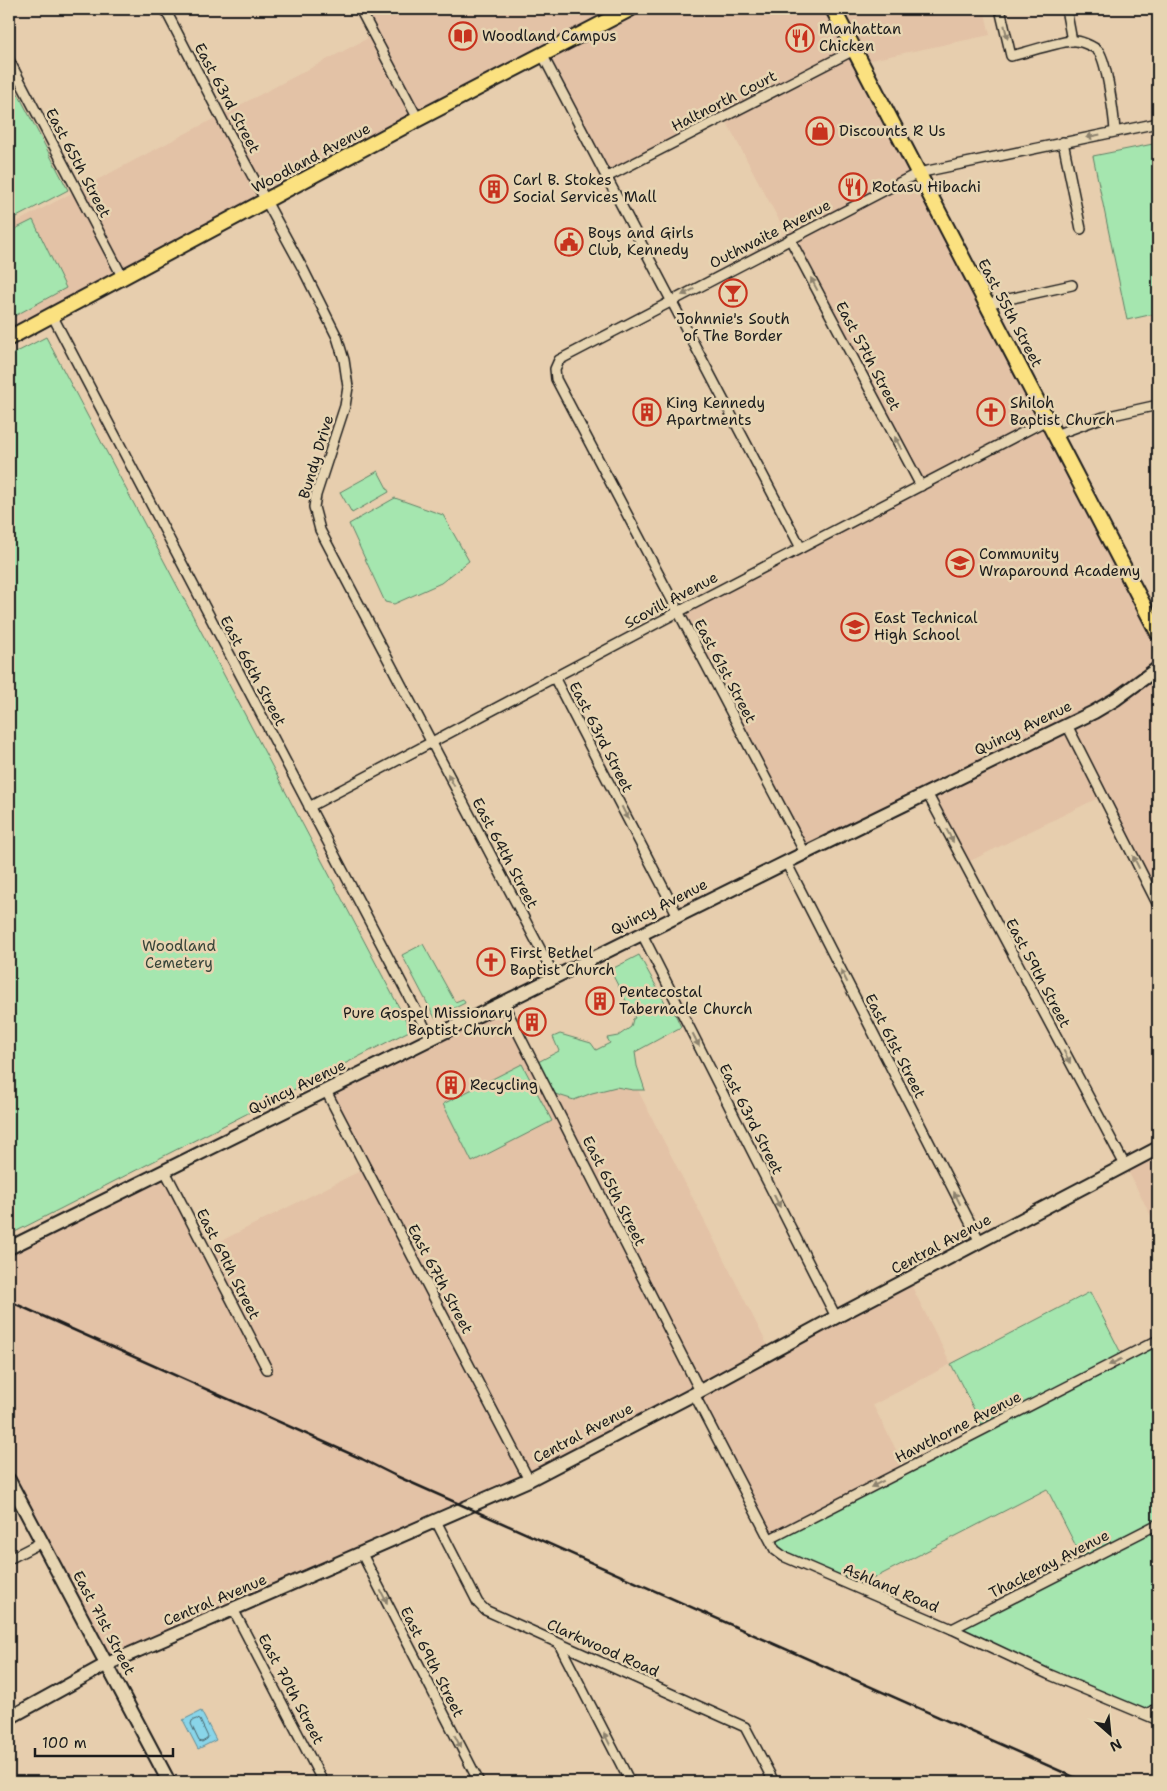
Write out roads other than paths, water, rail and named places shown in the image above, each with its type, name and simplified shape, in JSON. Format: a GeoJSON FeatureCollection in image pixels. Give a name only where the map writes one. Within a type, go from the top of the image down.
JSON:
{"type":"FeatureCollection","features":[{"type":"Feature","properties":{"kind":"main road","name":"Woodland Avenue"},"geometry":{"type":"LineString","coordinates":[[9,338],[418,119],[630,9]]}},
{"type":"Feature","properties":{"kind":"main road","name":"East 55th Street"},"geometry":{"type":"LineString","coordinates":[[833,9],[1158,633]]}},
{"type":"Feature","properties":{"kind":"street","name":"East 63rd Street"},"geometry":{"type":"LineString","coordinates":[[165,9],[266,200]]}},
{"type":"Feature","properties":{"kind":"street"},"geometry":{"type":"LineString","coordinates":[[360,9],[418,119]]}},
{"type":"Feature","properties":{"kind":"street"},"geometry":{"type":"LineString","coordinates":[[1000,9],[1011,56],[1072,41],[1090,46],[1098,51],[1103,61],[1115,131]]}},
{"type":"Feature","properties":{"kind":"street"},"geometry":{"type":"LineString","coordinates":[[1066,9],[1072,41]]}},
{"type":"Feature","properties":{"kind":"street","name":"Haltnorth Court"},"geometry":{"type":"LineString","coordinates":[[607,178],[854,50]]}},
{"type":"Feature","properties":{"kind":"street"},"geometry":{"type":"LineString","coordinates":[[542,54],[670,301],[802,548]]}},
{"type":"Feature","properties":{"kind":"street","name":"East 65th Street"},"geometry":{"type":"LineString","coordinates":[[9,60],[122,278]]}},
{"type":"Feature","properties":{"kind":"street","name":"Outhwaite Avenue"},"geometry":{"type":"LineString","coordinates":[[554,369],[559,360],[918,173],[1158,123]]}},
{"type":"Feature","properties":{"kind":"street"},"geometry":{"type":"LineString","coordinates":[[1063,142],[1081,229]]}},
{"type":"Feature","properties":{"kind":"street","name":"Bundy Drive"},"geometry":{"type":"LineString","coordinates":[[266,200],[337,337],[344,360],[348,387],[345,406],[316,495],[314,507],[320,530],[431,742]]}},
{"type":"Feature","properties":{"kind":"street","name":"East 57th Street"},"geometry":{"type":"LineString","coordinates":[[790,239],[921,486]]}},
{"type":"Feature","properties":{"kind":"street"},"geometry":{"type":"LineString","coordinates":[[986,304],[1072,285]]}},
{"type":"Feature","properties":{"kind":"street","name":"East 66th Street"},"geometry":{"type":"LineString","coordinates":[[52,315],[431,1039]]}},
{"type":"Feature","properties":{"kind":"street","name":"East 61st Street"},"geometry":{"type":"LineString","coordinates":[[554,369],[556,379],[805,853]]}},
{"type":"Feature","properties":{"kind":"street"},"geometry":{"type":"LineString","coordinates":[[1055,435],[1104,417],[1158,405]]}},
{"type":"Feature","properties":{"kind":"street","name":"Scovill Avenue"},"geometry":{"type":"LineString","coordinates":[[309,806],[1047,420]]}},
{"type":"Feature","properties":{"kind":"street","name":"Quincy Avenue"},"geometry":{"type":"LineString","coordinates":[[9,1248],[786,862],[1067,725],[1116,699],[1158,668]]}},
{"type":"Feature","properties":{"kind":"street","name":"East 63rd Street"},"geometry":{"type":"LineString","coordinates":[[554,677],[678,916]]}},
{"type":"Feature","properties":{"kind":"street"},"geometry":{"type":"LineString","coordinates":[[1067,725],[1158,905]]}},
{"type":"Feature","properties":{"kind":"street","name":"East 64th Street"},"geometry":{"type":"LineString","coordinates":[[431,742],[555,977]]}},
{"type":"Feature","properties":{"kind":"street","name":"East 59th Street"},"geometry":{"type":"LineString","coordinates":[[927,793],[1125,1165]]}},
{"type":"Feature","properties":{"kind":"street","name":"East 61st Street"},"geometry":{"type":"LineString","coordinates":[[786,862],[980,1242]]}},
{"type":"Feature","properties":{"kind":"street","name":"East 63rd Street"},"geometry":{"type":"LineString","coordinates":[[642,934],[836,1316]]}},
{"type":"Feature","properties":{"kind":"street","name":"East 65th Street"},"geometry":{"type":"LineString","coordinates":[[503,1003],[697,1392]]}},
{"type":"Feature","properties":{"kind":"street","name":"East 67th Street"},"geometry":{"type":"LineString","coordinates":[[326,1091],[529,1480]]}},
{"type":"Feature","properties":{"kind":"street","name":"Central Avenue"},"geometry":{"type":"LineString","coordinates":[[9,1718],[107,1664],[529,1480],[697,1392],[836,1316],[1158,1148]]}},
{"type":"Feature","properties":{"kind":"street","name":"East 69th Street"},"geometry":{"type":"LineString","coordinates":[[164,1171],[266,1369]]}},
{"type":"Feature","properties":{"kind":"street","name":"Hawthorne Avenue"},"geometry":{"type":"LineString","coordinates":[[770,1539],[1158,1340]]}},
{"type":"Feature","properties":{"kind":"street","name":"Ashland Road"},"geometry":{"type":"LineString","coordinates":[[697,1392],[775,1550],[783,1556],[952,1629],[1048,1674],[1158,1720]]}},
{"type":"Feature","properties":{"kind":"street","name":"East 71st Street"},"geometry":{"type":"LineString","coordinates":[[9,1480],[169,1782]]}},
{"type":"Feature","properties":{"kind":"street","name":"Clarkwood Road"},"geometry":{"type":"LineString","coordinates":[[436,1521],[478,1603],[485,1610],[745,1727],[774,1782]]}},
{"type":"Feature","properties":{"kind":"street","name":"Thackeray Avenue"},"geometry":{"type":"LineString","coordinates":[[952,1629],[1158,1524]]}},
{"type":"Feature","properties":{"kind":"street"},"geometry":{"type":"LineString","coordinates":[[9,1559],[42,1542]]}},
{"type":"Feature","properties":{"kind":"street","name":"East 69th Street"},"geometry":{"type":"LineString","coordinates":[[362,1554],[479,1782]]}},
{"type":"Feature","properties":{"kind":"street","name":"East 70th Street"},"geometry":{"type":"LineString","coordinates":[[233,1609],[323,1782]]}},
{"type":"Feature","properties":{"kind":"street"},"geometry":{"type":"LineString","coordinates":[[559,1644],[630,1782]]}},
{"type":"Feature","properties":{"kind":"street"},"geometry":{"type":"LineString","coordinates":[[1146,1714],[1158,1708]]}},
{"type":"Feature","properties":{"kind":"water"},"geometry":{"type":"Polygon","coordinates":[[[201,1711],[216,1740],[198,1749],[183,1720],[201,1711]]]}},
{"type":"Feature","properties":{"kind":"railway"},"geometry":{"type":"LineString","coordinates":[[9,1301],[394,1475],[1085,1782]]}},
{"type":"Feature","properties":{"kind":"place","name":"Woodland Campus"},"geometry":{"type":"Point","coordinates":[463,36]}},
{"type":"Feature","properties":{"kind":"place","name":"Manhattan Chicken"},"geometry":{"type":"Point","coordinates":[800,38]}},
{"type":"Feature","properties":{"kind":"place","name":"Discounts R Us"},"geometry":{"type":"Point","coordinates":[820,131]}},
{"type":"Feature","properties":{"kind":"place","name":"Rotasu Hibachi"},"geometry":{"type":"Point","coordinates":[853,187]}},
{"type":"Feature","properties":{"kind":"place","name":"Carl B. Stokes Social Services Mall"},"geometry":{"type":"Point","coordinates":[494,189]}},
{"type":"Feature","properties":{"kind":"place","name":"Boys and Girls Club, Kennedy"},"geometry":{"type":"Point","coordinates":[569,242]}},
{"type":"Feature","properties":{"kind":"place","name":"Johnnie's South of The Border"},"geometry":{"type":"Point","coordinates":[733,293]}},
{"type":"Feature","properties":{"kind":"place","name":"King Kennedy Apartments"},"geometry":{"type":"Point","coordinates":[647,412]}},
{"type":"Feature","properties":{"kind":"place","name":"Shiloh Baptist Church"},"geometry":{"type":"Point","coordinates":[991,412]}},
{"type":"Feature","properties":{"kind":"place","name":"Community Wraparound Academy"},"geometry":{"type":"Point","coordinates":[960,563]}},
{"type":"Feature","properties":{"kind":"place","name":"East Technical High School"},"geometry":{"type":"Point","coordinates":[855,627]}},
{"type":"Feature","properties":{"kind":"place","name":"First Bethel Baptist Church"},"geometry":{"type":"Point","coordinates":[491,962]}},
{"type":"Feature","properties":{"kind":"place","name":"Pentecostal Tabernacle Church"},"geometry":{"type":"Point","coordinates":[600,1001]}},
{"type":"Feature","properties":{"kind":"place","name":"Pure Gospel Missionary Baptist Church"},"geometry":{"type":"Point","coordinates":[532,1022]}},
{"type":"Feature","properties":{"kind":"place","name":"Recycling"},"geometry":{"type":"Point","coordinates":[451,1085]}},
{"type":"Feature","properties":{"kind":"park label","name":"Woodland Cemetery"},"geometry":{"type":"Point","coordinates":[179,954]}}]}
